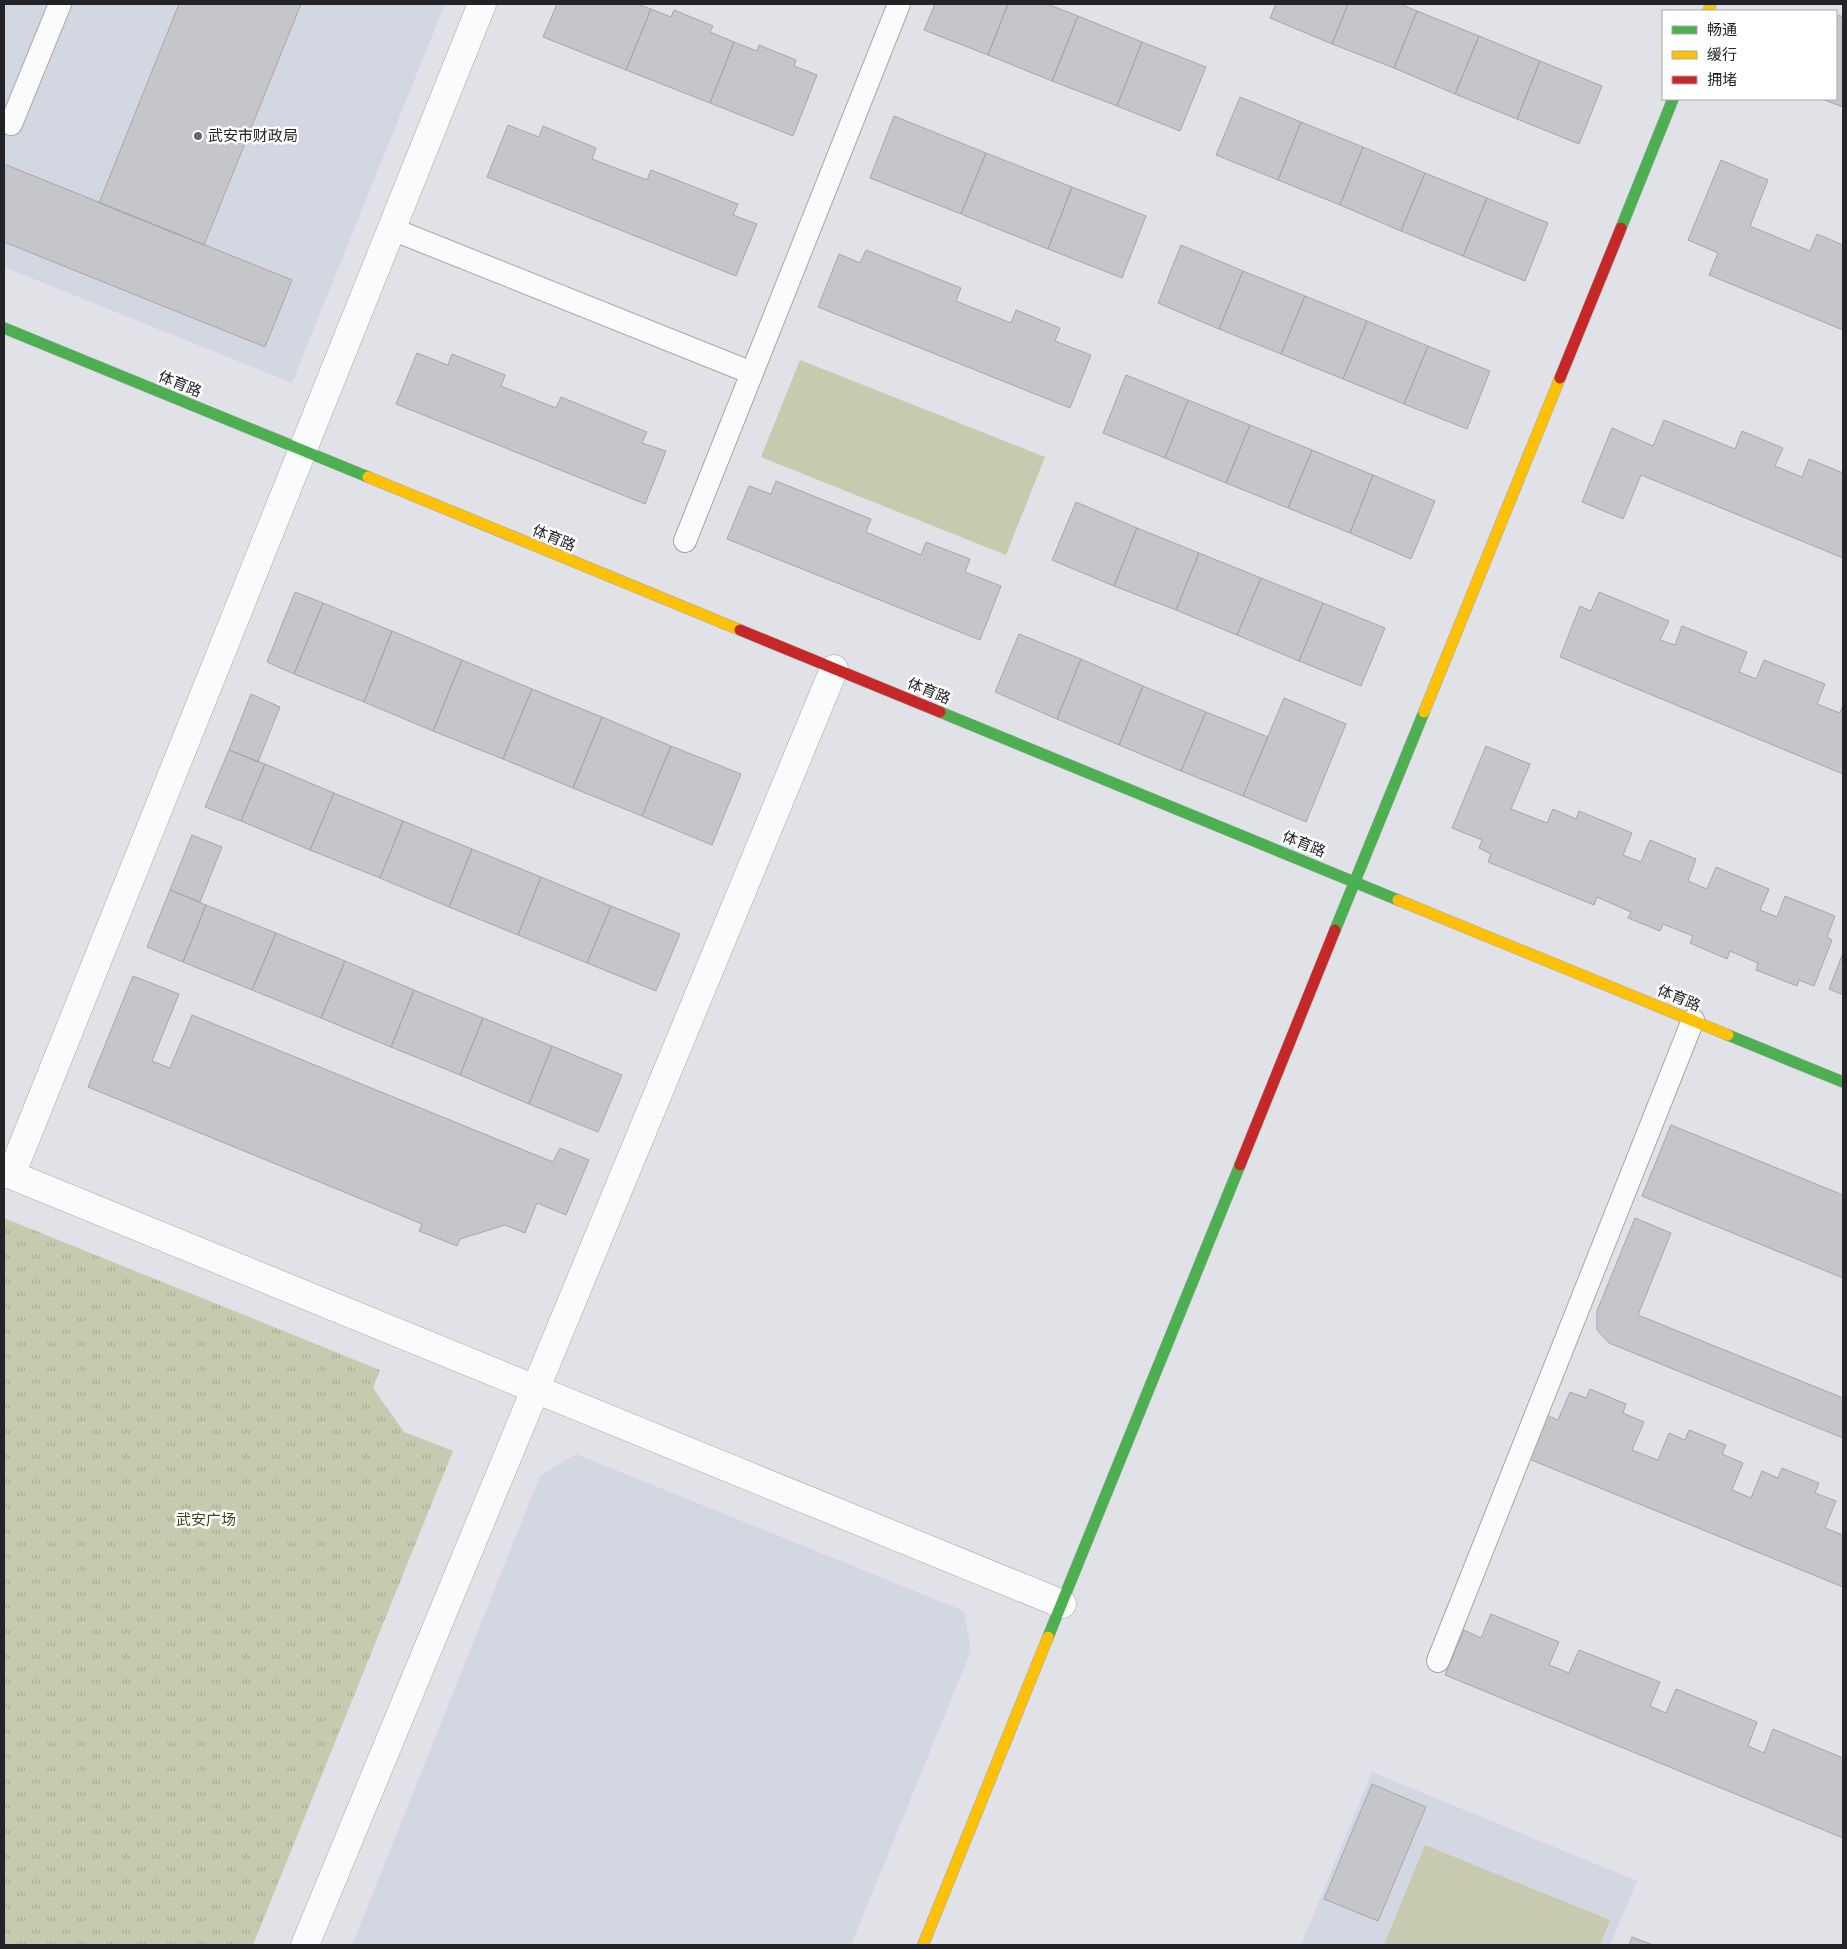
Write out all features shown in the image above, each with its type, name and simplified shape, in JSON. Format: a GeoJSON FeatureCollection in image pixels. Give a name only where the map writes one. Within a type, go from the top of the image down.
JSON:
{"type":"FeatureCollection","features":[{"type":"Feature","properties":{"kind":"street"},"geometry":{"type":"LineString","coordinates":[[482,4],[303,451],[7,1173],[1062,1604]]}},
{"type":"Feature","properties":{"kind":"street"},"geometry":{"type":"LineString","coordinates":[[923,1945],[1672,100]]}},
{"type":"Feature","properties":{"kind":"street","name":"体育路"},"geometry":{"type":"LineString","coordinates":[[4,328],[1843,1082]]}},
{"type":"Feature","properties":{"kind":"street"},"geometry":{"type":"LineString","coordinates":[[305,1945],[834,668]]}},
{"type":"Feature","properties":{"kind":"lane"},"geometry":{"type":"LineString","coordinates":[[686,541],[899,4]]}},
{"type":"Feature","properties":{"kind":"lane"},"geometry":{"type":"LineString","coordinates":[[11,124],[54,6]]}},
{"type":"Feature","properties":{"kind":"lane"},"geometry":{"type":"LineString","coordinates":[[392,229],[752,373]]}},
{"type":"Feature","properties":{"kind":"lane"},"geometry":{"type":"LineString","coordinates":[[1438,1661],[1693,1020]]}},
{"type":"Feature","properties":{"kind":"shaded area","name":"武安市财政局"},"geometry":{"type":"Polygon","coordinates":[[[4,4],[445,4],[292,383],[4,267],[4,4]]]}},
{"type":"Feature","properties":{"kind":"shaded area"},"geometry":{"type":"Polygon","coordinates":[[[576,1454],[964,1611],[971,1651],[851,1945],[352,1945],[540,1476],[576,1454]]]}},
{"type":"Feature","properties":{"kind":"shaded area"},"geometry":{"type":"Polygon","coordinates":[[[1372,1772],[1637,1881],[1610,1945],[1301,1945],[1372,1772]]]}},
{"type":"Feature","properties":{"kind":"green space"},"geometry":{"type":"Polygon","coordinates":[[[800,360],[1045,457],[1006,555],[761,457],[800,360]]]}},
{"type":"Feature","properties":{"kind":"green space","name":"武安广场"},"geometry":{"type":"Polygon","coordinates":[[[4,1218],[380,1370],[373,1388],[404,1432],[453,1451],[253,1945],[4,1945],[4,1218]]]}},
{"type":"Feature","properties":{"kind":"green space"},"geometry":{"type":"Polygon","coordinates":[[[1425,1845],[1610,1920],[1600,1945],[1384,1945],[1425,1845]]]}},
{"type":"Feature","properties":{"kind":"building"},"geometry":{"type":"Polygon","coordinates":[[[179,4],[301,4],[204,245],[99,203],[179,4]]]}},
{"type":"Feature","properties":{"kind":"building"},"geometry":{"type":"Polygon","coordinates":[[[557,4],[637,4],[651,9],[626,70],[543,37],[557,4]]]}},
{"type":"Feature","properties":{"kind":"building"},"geometry":{"type":"Polygon","coordinates":[[[935,4],[1008,4],[988,55],[924,30],[935,4]]]}},
{"type":"Feature","properties":{"kind":"building"},"geometry":{"type":"Polygon","coordinates":[[[1008,4],[1047,4],[1078,16],[1052,81],[988,55],[1008,4]]]}},
{"type":"Feature","properties":{"kind":"building"},"geometry":{"type":"Polygon","coordinates":[[[1276,4],[1348,4],[1332,44],[1270,18],[1276,4]]]}},
{"type":"Feature","properties":{"kind":"building"},"geometry":{"type":"Polygon","coordinates":[[[1348,4],[1400,4],[1417,11],[1394,68],[1332,44],[1348,4]]]}},
{"type":"Feature","properties":{"kind":"building"},"geometry":{"type":"Polygon","coordinates":[[[651,9],[671,17],[674,10],[713,26],[710,32],[734,42],[710,103],[626,70],[651,9]]]}},
{"type":"Feature","properties":{"kind":"building"},"geometry":{"type":"Polygon","coordinates":[[[1417,11],[1479,36],[1455,94],[1394,68],[1417,11]]]}},
{"type":"Feature","properties":{"kind":"building"},"geometry":{"type":"Polygon","coordinates":[[[1838,15],[1843,17],[1843,107],[1825,100],[1837,100],[1838,15]]]}},
{"type":"Feature","properties":{"kind":"building"},"geometry":{"type":"Polygon","coordinates":[[[1078,16],[1142,42],[1117,106],[1052,81],[1078,16]]]}},
{"type":"Feature","properties":{"kind":"building"},"geometry":{"type":"Polygon","coordinates":[[[1479,36],[1540,61],[1517,119],[1455,94],[1479,36]]]}},
{"type":"Feature","properties":{"kind":"building"},"geometry":{"type":"Polygon","coordinates":[[[734,42],[757,51],[759,45],[796,60],[794,66],[817,75],[793,136],[710,103],[734,42]]]}},
{"type":"Feature","properties":{"kind":"building"},"geometry":{"type":"Polygon","coordinates":[[[1142,42],[1206,67],[1180,131],[1117,106],[1142,42]]]}},
{"type":"Feature","properties":{"kind":"building"},"geometry":{"type":"Polygon","coordinates":[[[1540,61],[1602,86],[1579,144],[1517,119],[1540,61]]]}},
{"type":"Feature","properties":{"kind":"building"},"geometry":{"type":"Polygon","coordinates":[[[1240,97],[1301,122],[1278,180],[1216,155],[1240,97]]]}},
{"type":"Feature","properties":{"kind":"building"},"geometry":{"type":"Polygon","coordinates":[[[894,116],[986,153],[961,214],[870,178],[894,116]]]}},
{"type":"Feature","properties":{"kind":"building"},"geometry":{"type":"Polygon","coordinates":[[[1301,122],[1363,147],[1340,205],[1278,180],[1301,122]]]}},
{"type":"Feature","properties":{"kind":"building"},"geometry":{"type":"Polygon","coordinates":[[[508,125],[539,137],[543,126],[596,148],[592,159],[647,180],[651,170],[738,204],[733,215],[757,224],[736,276],[487,177],[508,125]]]}},
{"type":"Feature","properties":{"kind":"building"},"geometry":{"type":"Polygon","coordinates":[[[1363,147],[1425,173],[1401,231],[1340,205],[1363,147]]]}},
{"type":"Feature","properties":{"kind":"building"},"geometry":{"type":"Polygon","coordinates":[[[986,153],[1072,187],[1048,249],[961,214],[986,153]]]}},
{"type":"Feature","properties":{"kind":"building"},"geometry":{"type":"Polygon","coordinates":[[[1721,160],[1768,180],[1750,226],[1810,251],[1817,234],[1843,245],[1843,330],[1709,275],[1718,253],[1688,240],[1721,160]]]}},
{"type":"Feature","properties":{"kind":"building"},"geometry":{"type":"Polygon","coordinates":[[[4,164],[292,280],[265,347],[4,242],[4,164]]]}},
{"type":"Feature","properties":{"kind":"building"},"geometry":{"type":"Polygon","coordinates":[[[1425,173],[1487,198],[1463,256],[1401,231],[1425,173]]]}},
{"type":"Feature","properties":{"kind":"building"},"geometry":{"type":"Polygon","coordinates":[[[1072,187],[1146,216],[1122,278],[1048,249],[1072,187]]]}},
{"type":"Feature","properties":{"kind":"building"},"geometry":{"type":"Polygon","coordinates":[[[1487,198],[1548,223],[1525,281],[1463,256],[1487,198]]]}},
{"type":"Feature","properties":{"kind":"building"},"geometry":{"type":"Polygon","coordinates":[[[1181,245],[1243,271],[1219,329],[1158,303],[1181,245]]]}},
{"type":"Feature","properties":{"kind":"building"},"geometry":{"type":"Polygon","coordinates":[[[866,250],[961,288],[956,301],[1011,323],[1016,310],[1060,328],[1055,341],[1091,355],[1070,408],[818,307],[839,254],[860,263],[866,250]]]}},
{"type":"Feature","properties":{"kind":"building"},"geometry":{"type":"Polygon","coordinates":[[[1243,271],[1305,296],[1281,354],[1219,329],[1243,271]]]}},
{"type":"Feature","properties":{"kind":"building"},"geometry":{"type":"Polygon","coordinates":[[[1305,296],[1367,321],[1343,379],[1281,354],[1305,296]]]}},
{"type":"Feature","properties":{"kind":"building"},"geometry":{"type":"Polygon","coordinates":[[[1367,321],[1428,346],[1404,404],[1343,379],[1367,321]]]}},
{"type":"Feature","properties":{"kind":"building"},"geometry":{"type":"Polygon","coordinates":[[[1428,346],[1490,371],[1467,429],[1404,404],[1428,346]]]}},
{"type":"Feature","properties":{"kind":"building"},"geometry":{"type":"Polygon","coordinates":[[[417,353],[448,365],[452,354],[505,375],[501,386],[556,408],[561,397],[647,432],[642,443],[666,451],[645,504],[396,404],[417,353]]]}},
{"type":"Feature","properties":{"kind":"building"},"geometry":{"type":"Polygon","coordinates":[[[1126,375],[1188,400],[1165,458],[1103,433],[1126,375]]]}},
{"type":"Feature","properties":{"kind":"building"},"geometry":{"type":"Polygon","coordinates":[[[1188,400],[1250,425],[1226,483],[1165,458],[1188,400]]]}},
{"type":"Feature","properties":{"kind":"building"},"geometry":{"type":"Polygon","coordinates":[[[1664,420],[1735,449],[1742,431],[1783,448],[1775,466],[1802,477],[1809,459],[1843,473],[1843,558],[1641,475],[1623,519],[1582,502],[1612,428],[1653,446],[1664,420]]]}},
{"type":"Feature","properties":{"kind":"building"},"geometry":{"type":"Polygon","coordinates":[[[1250,425],[1312,450],[1288,508],[1226,483],[1250,425]]]}},
{"type":"Feature","properties":{"kind":"building"},"geometry":{"type":"Polygon","coordinates":[[[1312,450],[1373,475],[1350,533],[1288,508],[1312,450]]]}},
{"type":"Feature","properties":{"kind":"building"},"geometry":{"type":"Polygon","coordinates":[[[1373,475],[1435,501],[1411,559],[1350,533],[1373,475]]]}},
{"type":"Feature","properties":{"kind":"building"},"geometry":{"type":"Polygon","coordinates":[[[776,481],[871,519],[866,532],[921,555],[926,542],[970,559],[965,572],[1001,586],[980,640],[727,539],[749,486],[771,494],[776,481]]]}},
{"type":"Feature","properties":{"kind":"building"},"geometry":{"type":"Polygon","coordinates":[[[1076,502],[1137,528],[1114,586],[1052,560],[1076,502]]]}},
{"type":"Feature","properties":{"kind":"building"},"geometry":{"type":"Polygon","coordinates":[[[1137,528],[1199,553],[1176,610],[1114,586],[1137,528]]]}},
{"type":"Feature","properties":{"kind":"building"},"geometry":{"type":"Polygon","coordinates":[[[1199,553],[1261,578],[1237,635],[1176,610],[1199,553]]]}},
{"type":"Feature","properties":{"kind":"building"},"geometry":{"type":"Polygon","coordinates":[[[1261,578],[1323,603],[1299,661],[1237,635],[1261,578]]]}},
{"type":"Feature","properties":{"kind":"building"},"geometry":{"type":"Polygon","coordinates":[[[295,592],[323,603],[294,674],[267,662],[295,592]]]}},
{"type":"Feature","properties":{"kind":"building"},"geometry":{"type":"Polygon","coordinates":[[[1599,592],[1669,621],[1660,640],[1675,645],[1682,626],[1747,652],[1739,672],[1756,679],[1764,660],[1825,684],[1817,704],[1840,713],[1843,705],[1843,774],[1560,657],[1580,606],[1591,611],[1599,592]]]}},
{"type":"Feature","properties":{"kind":"building"},"geometry":{"type":"Polygon","coordinates":[[[323,603],[392,631],[364,702],[294,674],[323,603]]]}},
{"type":"Feature","properties":{"kind":"building"},"geometry":{"type":"Polygon","coordinates":[[[1323,603],[1385,628],[1361,686],[1299,661],[1323,603]]]}},
{"type":"Feature","properties":{"kind":"building"},"geometry":{"type":"Polygon","coordinates":[[[392,631],[462,660],[433,731],[364,702],[392,631]]]}},
{"type":"Feature","properties":{"kind":"building"},"geometry":{"type":"Polygon","coordinates":[[[1019,634],[1081,659],[1057,719],[995,692],[1019,634]]]}},
{"type":"Feature","properties":{"kind":"building"},"geometry":{"type":"Polygon","coordinates":[[[1081,659],[1143,686],[1119,745],[1057,719],[1081,659]]]}},
{"type":"Feature","properties":{"kind":"building"},"geometry":{"type":"Polygon","coordinates":[[[462,660],[532,689],[503,759],[433,731],[462,660]]]}},
{"type":"Feature","properties":{"kind":"building"},"geometry":{"type":"Polygon","coordinates":[[[1143,686],[1206,712],[1181,771],[1119,745],[1143,686]]]}},
{"type":"Feature","properties":{"kind":"building"},"geometry":{"type":"Polygon","coordinates":[[[532,689],[602,717],[573,788],[503,759],[532,689]]]}},
{"type":"Feature","properties":{"kind":"building"},"geometry":{"type":"Polygon","coordinates":[[[251,694],[280,707],[258,762],[229,750],[251,694]]]}},
{"type":"Feature","properties":{"kind":"building"},"geometry":{"type":"Polygon","coordinates":[[[1284,698],[1346,724],[1306,822],[1243,796],[1284,698]]]}},
{"type":"Feature","properties":{"kind":"building"},"geometry":{"type":"Polygon","coordinates":[[[1206,712],[1268,737],[1243,796],[1181,771],[1206,712]]]}},
{"type":"Feature","properties":{"kind":"building"},"geometry":{"type":"Polygon","coordinates":[[[602,717],[671,746],[642,816],[573,788],[602,717]]]}},
{"type":"Feature","properties":{"kind":"building"},"geometry":{"type":"Polygon","coordinates":[[[671,746],[741,774],[712,845],[642,816],[671,746]]]}},
{"type":"Feature","properties":{"kind":"building"},"geometry":{"type":"Polygon","coordinates":[[[1486,746],[1530,764],[1511,809],[1547,823],[1553,809],[1576,819],[1579,811],[1632,833],[1623,855],[1641,862],[1650,840],[1696,859],[1688,881],[1707,889],[1716,867],[1769,889],[1760,910],[1777,917],[1785,896],[1835,916],[1827,937],[1832,940],[1814,986],[1799,980],[1797,986],[1756,970],[1758,963],[1730,951],[1727,959],[1690,943],[1693,936],[1663,924],[1660,931],[1628,918],[1631,912],[1597,897],[1594,905],[1488,862],[1491,854],[1479,848],[1482,840],[1452,828],[1486,746]]]}},
{"type":"Feature","properties":{"kind":"building"},"geometry":{"type":"Polygon","coordinates":[[[229,750],[265,764],[241,821],[205,807],[229,750]]]}},
{"type":"Feature","properties":{"kind":"building"},"geometry":{"type":"Polygon","coordinates":[[[265,764],[334,793],[310,850],[241,821],[265,764]]]}},
{"type":"Feature","properties":{"kind":"building"},"geometry":{"type":"Polygon","coordinates":[[[334,793],[403,821],[380,878],[310,850],[334,793]]]}},
{"type":"Feature","properties":{"kind":"building"},"geometry":{"type":"Polygon","coordinates":[[[403,821],[472,849],[449,907],[380,878],[403,821]]]}},
{"type":"Feature","properties":{"kind":"building"},"geometry":{"type":"Polygon","coordinates":[[[192,835],[222,847],[200,902],[170,890],[192,835]]]}},
{"type":"Feature","properties":{"kind":"building"},"geometry":{"type":"Polygon","coordinates":[[[472,849],[541,877],[518,935],[449,907],[472,849]]]}},
{"type":"Feature","properties":{"kind":"building"},"geometry":{"type":"Polygon","coordinates":[[[541,877],[611,906],[587,963],[518,935],[541,877]]]}},
{"type":"Feature","properties":{"kind":"building"},"geometry":{"type":"Polygon","coordinates":[[[170,890],[206,905],[183,962],[147,947],[170,890]]]}},
{"type":"Feature","properties":{"kind":"building"},"geometry":{"type":"Polygon","coordinates":[[[206,905],[276,933],[252,990],[183,962],[206,905]]]}},
{"type":"Feature","properties":{"kind":"building"},"geometry":{"type":"Polygon","coordinates":[[[611,906],[680,934],[656,991],[587,963],[611,906]]]}},
{"type":"Feature","properties":{"kind":"building"},"geometry":{"type":"Polygon","coordinates":[[[276,933],[345,961],[321,1018],[252,990],[276,933]]]}},
{"type":"Feature","properties":{"kind":"building"},"geometry":{"type":"Polygon","coordinates":[[[1843,953],[1843,995],[1829,989],[1843,953]]]}},
{"type":"Feature","properties":{"kind":"building"},"geometry":{"type":"Polygon","coordinates":[[[345,961],[414,990],[391,1047],[321,1018],[345,961]]]}},
{"type":"Feature","properties":{"kind":"building"},"geometry":{"type":"Polygon","coordinates":[[[133,976],[179,994],[152,1061],[170,1068],[192,1015],[553,1162],[560,1148],[589,1160],[566,1215],[537,1203],[525,1233],[505,1225],[460,1239],[457,1246],[419,1231],[422,1224],[88,1087],[133,976]]]}},
{"type":"Feature","properties":{"kind":"building"},"geometry":{"type":"Polygon","coordinates":[[[414,990],[483,1018],[460,1075],[391,1047],[414,990]]]}},
{"type":"Feature","properties":{"kind":"building"},"geometry":{"type":"Polygon","coordinates":[[[483,1018],[552,1046],[529,1104],[460,1075],[483,1018]]]}},
{"type":"Feature","properties":{"kind":"building"},"geometry":{"type":"Polygon","coordinates":[[[552,1046],[622,1075],[598,1132],[529,1104],[552,1046]]]}},
{"type":"Feature","properties":{"kind":"building"},"geometry":{"type":"Polygon","coordinates":[[[1671,1125],[1843,1195],[1843,1278],[1642,1196],[1671,1125]]]}},
{"type":"Feature","properties":{"kind":"building"},"geometry":{"type":"Polygon","coordinates":[[[1635,1218],[1671,1233],[1638,1315],[1843,1398],[1843,1438],[1609,1343],[1597,1330],[1597,1311],[1635,1218]]]}},
{"type":"Feature","properties":{"kind":"building"},"geometry":{"type":"Polygon","coordinates":[[[1590,1389],[1626,1404],[1623,1413],[1644,1422],[1632,1450],[1658,1460],[1669,1433],[1685,1440],[1689,1430],[1726,1445],[1722,1454],[1743,1463],[1732,1490],[1751,1498],[1762,1471],[1778,1478],[1782,1468],[1819,1483],[1815,1493],[1836,1501],[1825,1528],[1843,1535],[1843,1587],[1524,1457],[1542,1413],[1558,1420],[1570,1392],[1586,1398],[1590,1389]]]}},
{"type":"Feature","properties":{"kind":"building"},"geometry":{"type":"Polygon","coordinates":[[[1491,1614],[1559,1642],[1549,1665],[1569,1673],[1579,1650],[1660,1682],[1650,1706],[1666,1713],[1676,1689],[1757,1722],[1748,1746],[1764,1753],[1773,1729],[1843,1758],[1843,1838],[1445,1675],[1464,1630],[1481,1638],[1491,1614]]]}},
{"type":"Feature","properties":{"kind":"building"},"geometry":{"type":"Polygon","coordinates":[[[1372,1784],[1426,1807],[1378,1921],[1324,1899],[1372,1784]]]}},
{"type":"Feature","properties":{"kind":"building"},"geometry":{"type":"Polygon","coordinates":[[[1632,1937],[1653,1945],[1629,1945],[1632,1937]]]}},
{"type":"Feature","properties":{"kind":"traffic: fast"},"geometry":{"type":"LineString","coordinates":[[1621,228],[1673,100]]}},
{"type":"Feature","properties":{"kind":"traffic: fast"},"geometry":{"type":"LineString","coordinates":[[4,328],[368,477]]}},
{"type":"Feature","properties":{"kind":"traffic: fast"},"geometry":{"type":"LineString","coordinates":[[940,712],[1398,900]]}},
{"type":"Feature","properties":{"kind":"traffic: fast"},"geometry":{"type":"LineString","coordinates":[[1335,930],[1424,712]]}},
{"type":"Feature","properties":{"kind":"traffic: fast"},"geometry":{"type":"LineString","coordinates":[[1728,1035],[1843,1082]]}},
{"type":"Feature","properties":{"kind":"traffic: fast"},"geometry":{"type":"LineString","coordinates":[[1048,1637],[1240,1165]]}},
{"type":"Feature","properties":{"kind":"traffic: slow"},"geometry":{"type":"LineString","coordinates":[[1708,10],[1711,4]]}},
{"type":"Feature","properties":{"kind":"traffic: slow"},"geometry":{"type":"LineString","coordinates":[[1424,712],[1560,378]]}},
{"type":"Feature","properties":{"kind":"traffic: slow"},"geometry":{"type":"LineString","coordinates":[[368,477],[740,630]]}},
{"type":"Feature","properties":{"kind":"traffic: slow"},"geometry":{"type":"LineString","coordinates":[[1398,900],[1728,1035]]}},
{"type":"Feature","properties":{"kind":"traffic: slow"},"geometry":{"type":"LineString","coordinates":[[923,1945],[1048,1637]]}},
{"type":"Feature","properties":{"kind":"traffic: jam"},"geometry":{"type":"LineString","coordinates":[[1560,378],[1621,228]]}},
{"type":"Feature","properties":{"kind":"traffic: jam"},"geometry":{"type":"LineString","coordinates":[[740,630],[940,712]]}},
{"type":"Feature","properties":{"kind":"traffic: jam"},"geometry":{"type":"LineString","coordinates":[[1240,1165],[1335,930]]}},
{"type":"Feature","properties":{"kind":"place","name":"武安市财政局"},"geometry":{"type":"Point","coordinates":[198,136]}}]}
